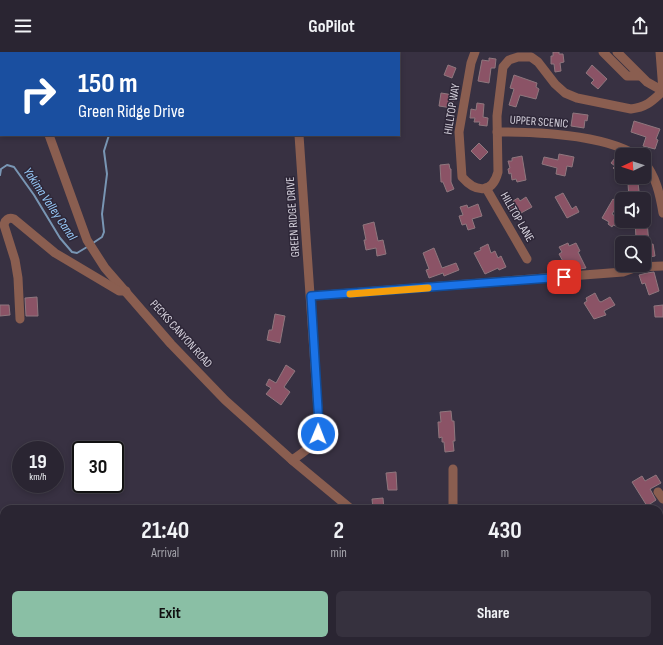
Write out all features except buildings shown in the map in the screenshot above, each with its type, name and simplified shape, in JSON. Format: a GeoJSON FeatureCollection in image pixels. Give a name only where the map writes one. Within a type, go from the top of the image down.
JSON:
{"type":"FeatureCollection","features":[{"type":"Feature","properties":{"kind":"street","name":"HILLTOP WAY"},"geometry":{"type":"LineString","coordinates":[[475,52],[471,63],[459,132],[461,167],[462,177],[467,183],[473,187],[486,188]]}},
{"type":"Feature","properties":{"kind":"street"},"geometry":{"type":"LineString","coordinates":[[603,52],[627,76],[639,76]]}},
{"type":"Feature","properties":{"kind":"street"},"geometry":{"type":"LineString","coordinates":[[617,52],[639,76],[663,91]]}},
{"type":"Feature","properties":{"kind":"street"},"geometry":{"type":"LineString","coordinates":[[660,52],[663,91]]}},
{"type":"Feature","properties":{"kind":"street","name":"UPPER SCENIC"},"geometry":{"type":"LineString","coordinates":[[623,148],[617,145],[587,138],[532,132],[497,132],[497,116],[503,68],[509,60],[518,57],[531,57],[538,62],[555,84],[566,93],[577,98],[631,109],[640,108],[648,104],[663,91]]}},
{"type":"Feature","properties":{"kind":"street"},"geometry":{"type":"LineString","coordinates":[[486,188],[496,179],[498,172],[497,132]]}},
{"type":"Feature","properties":{"kind":"street","name":"PECKS CANYON ROAD"},"geometry":{"type":"LineString","coordinates":[[49,136],[87,240],[105,268],[171,344],[225,400],[292,460],[346,505]]}},
{"type":"Feature","properties":{"kind":"street","name":"GREEN RIDGE DRIVE"},"geometry":{"type":"LineString","coordinates":[[292,460],[311,446],[318,434],[319,425],[311,296],[298,136]]}},
{"type":"Feature","properties":{"kind":"street"},"geometry":{"type":"LineString","coordinates":[[651,172],[658,190],[663,213]]}},
{"type":"Feature","properties":{"kind":"street","name":"HILLTOP LANE"},"geometry":{"type":"LineString","coordinates":[[486,188],[527,258]]}},
{"type":"Feature","properties":{"kind":"street"},"geometry":{"type":"LineString","coordinates":[[20,319],[18,278],[15,260],[4,226],[7,219],[10,218],[14,219],[55,253],[119,291],[126,291]]}},
{"type":"Feature","properties":{"kind":"street"},"geometry":{"type":"LineString","coordinates":[[311,296],[623,272],[638,267],[663,266]]}},
{"type":"Feature","properties":{"kind":"street"},"geometry":{"type":"LineString","coordinates":[[453,468],[453,505]]}},
{"type":"Feature","properties":{"kind":"waterway","name":"Yakima Valley Canal"},"geometry":{"type":"LineString","coordinates":[[93,243],[102,237],[104,232],[102,214],[107,174],[104,151],[109,136]]}},
{"type":"Feature","properties":{"kind":"waterway","name":"Yakima Valley Canal"},"geometry":{"type":"LineString","coordinates":[[0,175],[1,169],[7,165],[14,167],[34,195],[60,238],[72,252],[77,253],[87,247]]}},
{"type":"Feature","properties":{"kind":"slow traffic"},"geometry":{"type":"LineString","coordinates":[[350,294],[428,288]]}},
{"type":"Feature","properties":{"kind":"route"},"geometry":{"type":"LineString","coordinates":[[318,434],[319,425],[311,296],[564,277]]}}]}
